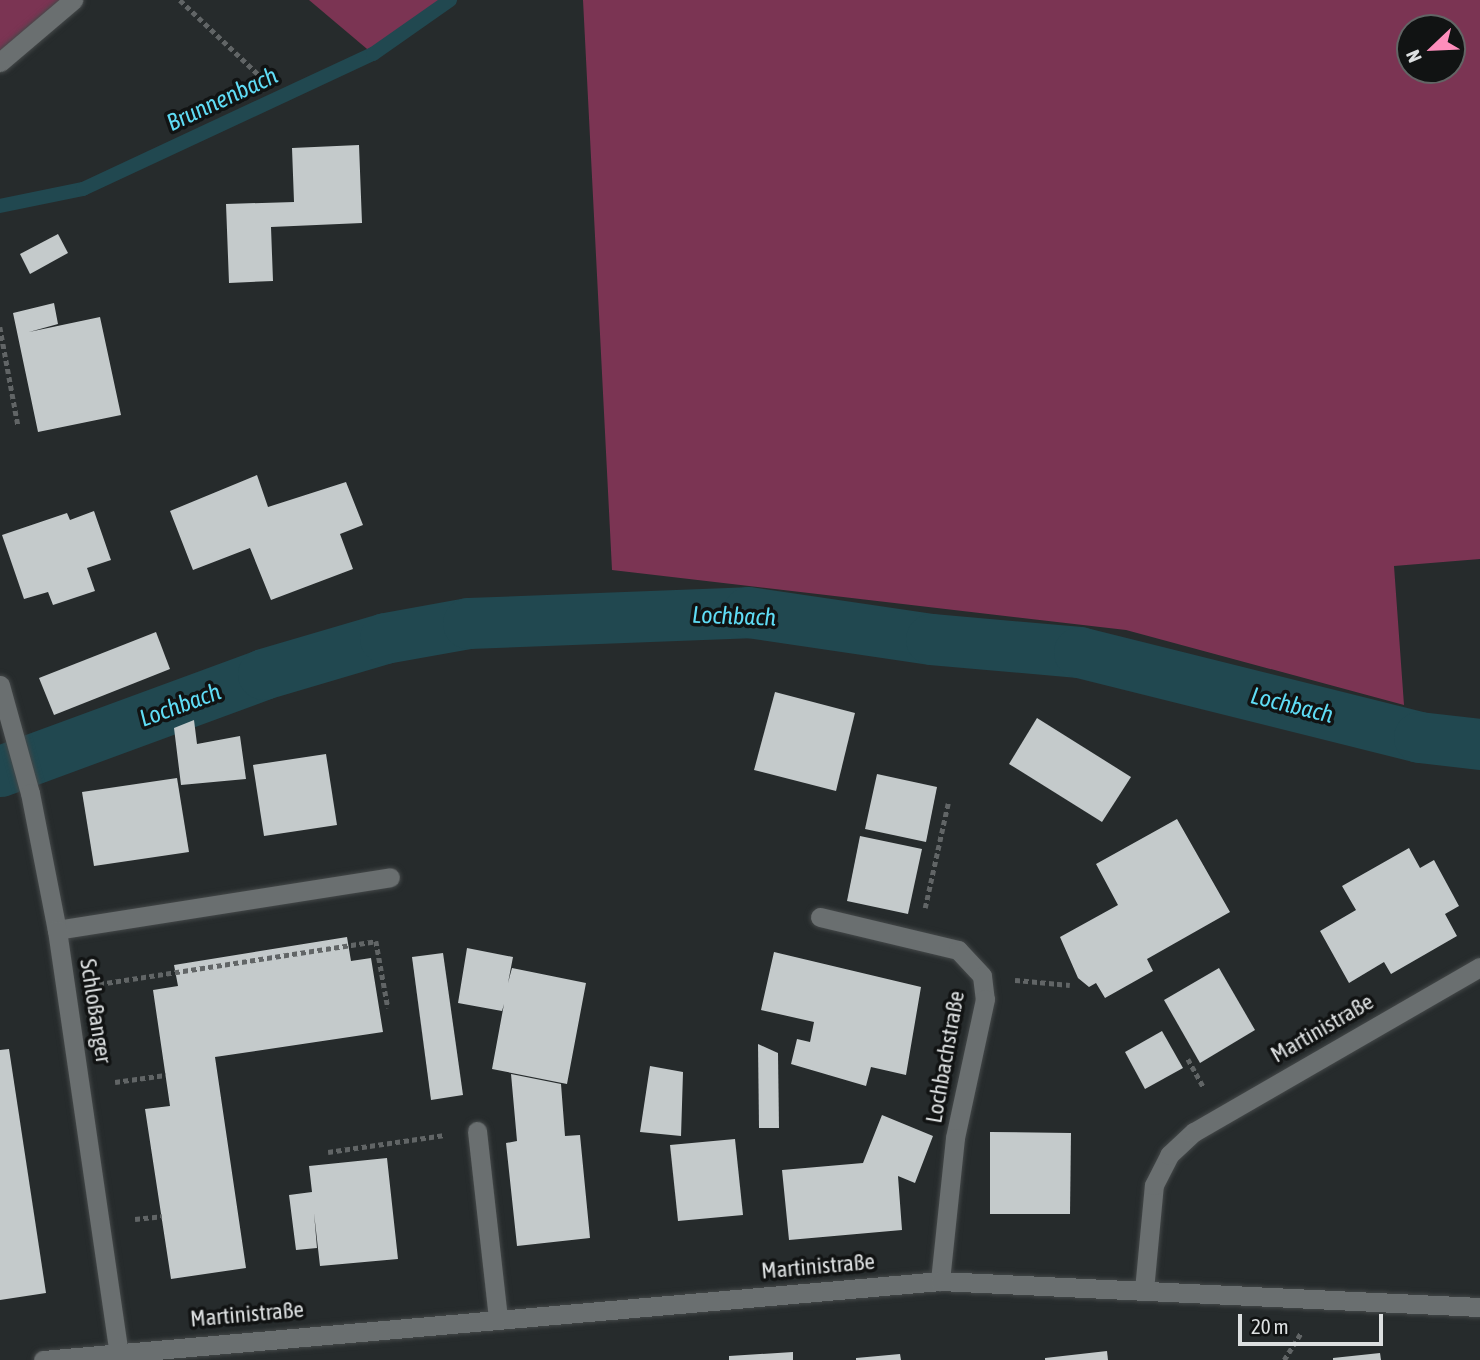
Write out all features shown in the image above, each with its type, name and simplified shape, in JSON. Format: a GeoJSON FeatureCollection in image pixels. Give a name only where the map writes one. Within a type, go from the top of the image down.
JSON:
{"type":"FeatureCollection","features":[{"type":"Feature","properties":{"kind":"street"},"geometry":{"type":"LineString","coordinates":[[0,62],[73,0]]}},
{"type":"Feature","properties":{"kind":"street","name":"Schloßanger"},"geometry":{"type":"LineString","coordinates":[[0,685],[12,718],[30,793],[57,930],[83,1086],[117,1350]]}},
{"type":"Feature","properties":{"kind":"street"},"geometry":{"type":"LineString","coordinates":[[57,930],[390,877]]}},
{"type":"Feature","properties":{"kind":"street","name":"Lochbachstraße"},"geometry":{"type":"LineString","coordinates":[[820,917],[958,950],[982,976],[985,999],[955,1138],[940,1281]]}},
{"type":"Feature","properties":{"kind":"street","name":"Martinistraße"},"geometry":{"type":"LineString","coordinates":[[1144,1290],[1154,1185],[1169,1155],[1194,1132],[1480,967]]}},
{"type":"Feature","properties":{"kind":"street"},"geometry":{"type":"LineString","coordinates":[[477,1130],[498,1318]]}},
{"type":"Feature","properties":{"kind":"street","name":"Martinistraße"},"geometry":{"type":"LineString","coordinates":[[43,1360],[117,1350],[940,1281],[1480,1307]]}},
{"type":"Feature","properties":{"kind":"path"},"geometry":{"type":"LineString","coordinates":[[180,0],[258,74]]}},
{"type":"Feature","properties":{"kind":"path"},"geometry":{"type":"LineString","coordinates":[[0,327],[18,425]]}},
{"type":"Feature","properties":{"kind":"path"},"geometry":{"type":"LineString","coordinates":[[918,940],[947,803]]}},
{"type":"Feature","properties":{"kind":"path"},"geometry":{"type":"LineString","coordinates":[[66,989],[376,941],[388,1009]]}},
{"type":"Feature","properties":{"kind":"path"},"geometry":{"type":"LineString","coordinates":[[982,976],[1070,985]]}},
{"type":"Feature","properties":{"kind":"path"},"geometry":{"type":"LineString","coordinates":[[83,1086],[166,1075]]}},
{"type":"Feature","properties":{"kind":"path"},"geometry":{"type":"LineString","coordinates":[[328,1152],[477,1130]]}},
{"type":"Feature","properties":{"kind":"path"},"geometry":{"type":"LineString","coordinates":[[1284,1360],[1300,1337],[1299,1322]]}},
{"type":"Feature","properties":{"kind":"shaded area"},"geometry":{"type":"Polygon","coordinates":[[[0,0],[72,0],[0,56],[0,0]]]}},
{"type":"Feature","properties":{"kind":"shaded area"},"geometry":{"type":"Polygon","coordinates":[[[309,0],[450,0],[373,54],[309,0]]]}},
{"type":"Feature","properties":{"kind":"shaded area"},"geometry":{"type":"Polygon","coordinates":[[[583,0],[1480,0],[1480,559],[1394,566],[1404,705],[1126,630],[612,570],[583,0]]]}},
{"type":"Feature","properties":{"kind":"building"},"geometry":{"type":"Polygon","coordinates":[[[359,145],[362,223],[271,227],[273,281],[229,283],[226,204],[294,202],[292,148],[359,145]]]}},
{"type":"Feature","properties":{"kind":"building"},"geometry":{"type":"Polygon","coordinates":[[[58,234],[68,253],[30,274],[20,254],[58,234]]]}},
{"type":"Feature","properties":{"kind":"building"},"geometry":{"type":"Polygon","coordinates":[[[54,303],[58,324],[29,332],[100,317],[121,415],[38,432],[13,313],[54,303]]]}},
{"type":"Feature","properties":{"kind":"building"},"geometry":{"type":"Polygon","coordinates":[[[257,475],[268,507],[346,482],[363,525],[340,534],[353,569],[271,600],[250,548],[193,570],[170,511],[257,475]]]}},
{"type":"Feature","properties":{"kind":"building"},"geometry":{"type":"Polygon","coordinates":[[[94,511],[111,560],[87,568],[95,591],[53,605],[48,592],[24,599],[2,535],[67,513],[70,520],[94,511]]]}},
{"type":"Feature","properties":{"kind":"building"},"geometry":{"type":"Polygon","coordinates":[[[156,632],[170,669],[54,715],[39,678],[156,632]]]}},
{"type":"Feature","properties":{"kind":"building"},"geometry":{"type":"Polygon","coordinates":[[[775,692],[855,713],[836,791],[754,770],[775,692]]]}},
{"type":"Feature","properties":{"kind":"building"},"geometry":{"type":"Polygon","coordinates":[[[1037,718],[1131,777],[1102,822],[1009,764],[1037,718]]]}},
{"type":"Feature","properties":{"kind":"building"},"geometry":{"type":"Polygon","coordinates":[[[194,720],[197,744],[240,736],[246,779],[181,785],[174,728],[194,720]]]}},
{"type":"Feature","properties":{"kind":"building"},"geometry":{"type":"Polygon","coordinates":[[[326,754],[337,825],[264,836],[253,765],[326,754]]]}},
{"type":"Feature","properties":{"kind":"building"},"geometry":{"type":"Polygon","coordinates":[[[877,774],[937,787],[926,842],[865,829],[877,774]]]}},
{"type":"Feature","properties":{"kind":"building"},"geometry":{"type":"Polygon","coordinates":[[[177,778],[189,852],[94,866],[82,792],[177,778]]]}},
{"type":"Feature","properties":{"kind":"building"},"geometry":{"type":"Polygon","coordinates":[[[1177,819],[1230,912],[1147,959],[1153,971],[1105,998],[1096,983],[1089,987],[1078,978],[1060,937],[1118,905],[1096,864],[1177,819]]]}},
{"type":"Feature","properties":{"kind":"building"},"geometry":{"type":"Polygon","coordinates":[[[860,836],[922,849],[908,914],[847,901],[860,836]]]}},
{"type":"Feature","properties":{"kind":"building"},"geometry":{"type":"Polygon","coordinates":[[[1409,848],[1420,868],[1434,860],[1459,906],[1445,914],[1457,936],[1391,974],[1384,962],[1349,983],[1320,931],[1356,910],[1342,886],[1409,848]]]}},
{"type":"Feature","properties":{"kind":"building"},"geometry":{"type":"Polygon","coordinates":[[[347,937],[351,961],[371,958],[383,1032],[215,1057],[246,1268],[171,1279],[145,1109],[170,1106],[153,990],[178,986],[174,965],[347,937]]]}},
{"type":"Feature","properties":{"kind":"building"},"geometry":{"type":"Polygon","coordinates":[[[467,948],[513,957],[508,983],[512,968],[586,983],[567,1084],[492,1069],[504,1004],[502,1011],[458,1003],[467,948]]]}},
{"type":"Feature","properties":{"kind":"building"},"geometry":{"type":"Polygon","coordinates":[[[774,952],[921,987],[906,1075],[871,1067],[866,1086],[791,1064],[797,1039],[810,1042],[814,1022],[761,1010],[774,952]]]}},
{"type":"Feature","properties":{"kind":"building"},"geometry":{"type":"Polygon","coordinates":[[[443,953],[463,1095],[431,1100],[412,957],[443,953]]]}},
{"type":"Feature","properties":{"kind":"building"},"geometry":{"type":"Polygon","coordinates":[[[1219,968],[1255,1030],[1200,1063],[1164,1000],[1219,968]]]}},
{"type":"Feature","properties":{"kind":"building"},"geometry":{"type":"Polygon","coordinates":[[[1162,1031],[1183,1068],[1145,1089],[1125,1052],[1162,1031]]]}},
{"type":"Feature","properties":{"kind":"building"},"geometry":{"type":"Polygon","coordinates":[[[758,1044],[778,1053],[779,1128],[759,1128],[758,1044]]]}},
{"type":"Feature","properties":{"kind":"building"},"geometry":{"type":"Polygon","coordinates":[[[9,1049],[46,1293],[0,1300],[0,1050],[9,1049]]]}},
{"type":"Feature","properties":{"kind":"building"},"geometry":{"type":"Polygon","coordinates":[[[650,1066],[683,1072],[681,1136],[640,1132],[650,1066]]]}},
{"type":"Feature","properties":{"kind":"building"},"geometry":{"type":"Polygon","coordinates":[[[511,1074],[561,1084],[565,1136],[580,1135],[590,1238],[517,1246],[506,1143],[517,1141],[511,1074]]]}},
{"type":"Feature","properties":{"kind":"building"},"geometry":{"type":"Polygon","coordinates":[[[882,1115],[933,1136],[915,1183],[898,1176],[902,1230],[789,1240],[782,1170],[863,1163],[882,1115]]]}},
{"type":"Feature","properties":{"kind":"building"},"geometry":{"type":"Polygon","coordinates":[[[990,1132],[1071,1133],[1070,1214],[990,1214],[990,1132]]]}},
{"type":"Feature","properties":{"kind":"building"},"geometry":{"type":"Polygon","coordinates":[[[735,1139],[743,1215],[678,1221],[670,1145],[735,1139]]]}},
{"type":"Feature","properties":{"kind":"building"},"geometry":{"type":"Polygon","coordinates":[[[387,1158],[398,1259],[320,1266],[314,1213],[317,1248],[296,1250],[289,1195],[312,1192],[309,1166],[387,1158]]]}},
{"type":"Feature","properties":{"kind":"building"},"geometry":{"type":"Polygon","coordinates":[[[1107,1351],[1108,1360],[1045,1360],[1045,1358],[1107,1351]]]}},
{"type":"Feature","properties":{"kind":"building"},"geometry":{"type":"Polygon","coordinates":[[[793,1352],[793,1360],[729,1360],[729,1356],[793,1352]]]}},
{"type":"Feature","properties":{"kind":"building"},"geometry":{"type":"Polygon","coordinates":[[[1380,1353],[1381,1360],[1333,1360],[1333,1358],[1380,1353]]]}},
{"type":"Feature","properties":{"kind":"building"},"geometry":{"type":"Polygon","coordinates":[[[900,1354],[901,1360],[856,1360],[856,1358],[900,1354]]]}},
{"type":"Feature","properties":{"kind":"waterway","name":"Brunnenbach"},"geometry":{"type":"LineString","coordinates":[[0,206],[83,189],[373,54],[450,0]]}},
{"type":"Feature","properties":{"kind":"waterway","name":"Lochbach"},"geometry":{"type":"LineString","coordinates":[[0,771],[263,674],[385,638],[468,623],[748,612],[931,639],[1079,652],[1419,737],[1480,744]]}}]}
